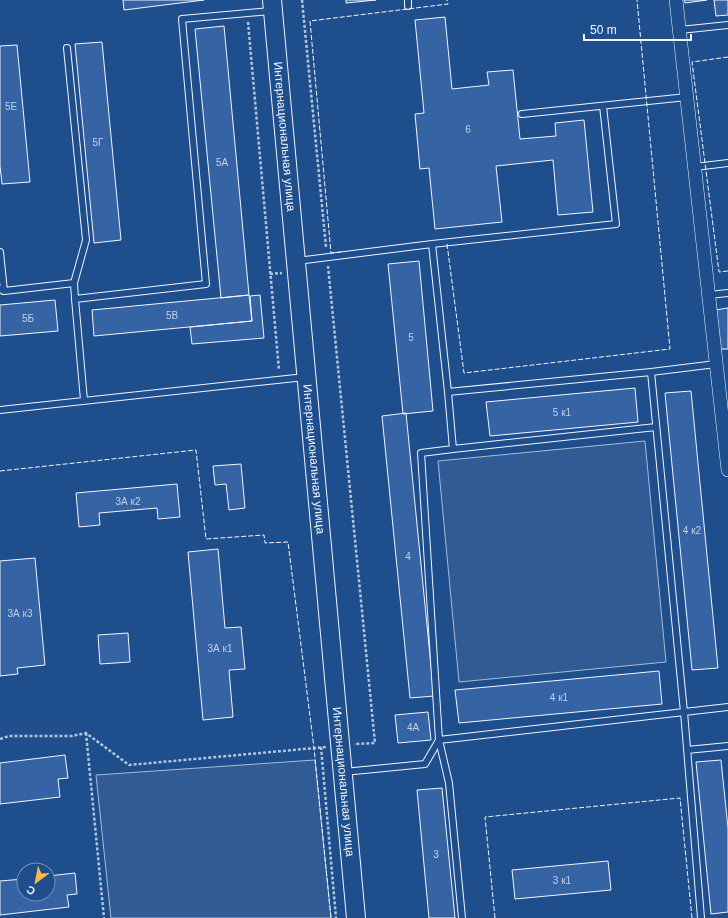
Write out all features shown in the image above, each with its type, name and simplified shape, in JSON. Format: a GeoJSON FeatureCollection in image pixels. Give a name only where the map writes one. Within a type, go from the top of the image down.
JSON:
{"type":"FeatureCollection","features":[{"type":"Feature","properties":{"kind":"main road","name":"Интернациональная улица"},"geometry":{"type":"LineString","coordinates":[[272,5],[356,918]]}},
{"type":"Feature","properties":{"kind":"street"},"geometry":{"type":"LineString","coordinates":[[676,0],[716,364],[721,382],[728,470]]}},
{"type":"Feature","properties":{"kind":"lane"},"geometry":{"type":"LineString","coordinates":[[75,299],[206,284],[182,19],[247,13],[272,5]]}},
{"type":"Feature","properties":{"kind":"lane"},"geometry":{"type":"LineString","coordinates":[[680,30],[728,25]]}},
{"type":"Feature","properties":{"kind":"lane"},"geometry":{"type":"LineString","coordinates":[[67,48],[86,240],[74,283],[84,400]]}},
{"type":"Feature","properties":{"kind":"lane"},"geometry":{"type":"LineString","coordinates":[[522,114],[687,97]]}},
{"type":"Feature","properties":{"kind":"lane"},"geometry":{"type":"LineString","coordinates":[[296,261],[432,244],[616,224],[603,106]]}},
{"type":"Feature","properties":{"kind":"lane"},"geometry":{"type":"LineString","coordinates":[[695,168],[728,163]]}},
{"type":"Feature","properties":{"kind":"lane"},"geometry":{"type":"LineString","coordinates":[[432,244],[453,449]]}},
{"type":"Feature","properties":{"kind":"lane"},"geometry":{"type":"LineString","coordinates":[[0,252],[2,290],[74,283]]}},
{"type":"Feature","properties":{"kind":"lane"},"geometry":{"type":"LineString","coordinates":[[709,295],[728,293]]}},
{"type":"Feature","properties":{"kind":"lane"},"geometry":{"type":"LineString","coordinates":[[448,392],[716,364]]}},
{"type":"Feature","properties":{"kind":"lane"},"geometry":{"type":"LineString","coordinates":[[650,372],[684,712],[701,918]]}},
{"type":"Feature","properties":{"kind":"lane"},"geometry":{"type":"LineString","coordinates":[[0,410],[306,376]]}},
{"type":"Feature","properties":{"kind":"lane"},"geometry":{"type":"LineString","coordinates":[[462,918],[449,783],[439,740],[421,453],[656,427]]}},
{"type":"Feature","properties":{"kind":"lane"},"geometry":{"type":"LineString","coordinates":[[439,740],[728,707]]}},
{"type":"Feature","properties":{"kind":"lane"},"geometry":{"type":"LineString","coordinates":[[343,772],[425,764],[439,740]]}},
{"type":"Feature","properties":{"kind":"lane"},"geometry":{"type":"LineString","coordinates":[[687,750],[728,746]]}},
{"type":"Feature","properties":{"kind":"path"},"geometry":{"type":"LineString","coordinates":[[0,739],[9,736],[72,736],[86,733],[130,765],[375,742],[302,0]]}},
{"type":"Feature","properties":{"kind":"path"},"geometry":{"type":"LineString","coordinates":[[247,13],[280,379]]}},
{"type":"Feature","properties":{"kind":"path"},"geometry":{"type":"LineString","coordinates":[[86,733],[104,918]]}},
{"type":"Feature","properties":{"kind":"path"},"geometry":{"type":"LineString","coordinates":[[320,747],[336,918]]}},
{"type":"Feature","properties":{"kind":"shaded area"},"geometry":{"type":"Polygon","coordinates":[[[645,441],[666,662],[459,682],[438,461],[645,441]]]}},
{"type":"Feature","properties":{"kind":"shaded area"},"geometry":{"type":"Polygon","coordinates":[[[315,760],[331,918],[111,918],[96,775],[315,760]]]}},
{"type":"Feature","properties":{"kind":"building"},"geometry":{"type":"Polygon","coordinates":[[[123,0],[204,0],[124,10],[123,0]]]}},
{"type":"Feature","properties":{"kind":"building"},"geometry":{"type":"Polygon","coordinates":[[[346,0],[376,0],[346,3],[346,0]]]}},
{"type":"Feature","properties":{"kind":"building"},"geometry":{"type":"Polygon","coordinates":[[[684,0],[707,0],[685,3],[684,0]]]}},
{"type":"Feature","properties":{"kind":"building"},"geometry":{"type":"Polygon","coordinates":[[[714,0],[728,0],[728,15],[716,16],[714,0]]]}},
{"type":"Feature","properties":{"kind":"building"},"geometry":{"type":"Polygon","coordinates":[[[445,17],[452,89],[489,85],[487,72],[513,70],[520,139],[556,136],[555,123],[584,120],[593,212],[558,215],[553,160],[496,166],[502,222],[435,229],[429,168],[420,169],[415,114],[424,113],[415,20],[445,17]]]}},
{"type":"Feature","properties":{"kind":"building"},"geometry":{"type":"Polygon","coordinates":[[[224,26],[249,295],[221,298],[195,29],[224,26]]]}},
{"type":"Feature","properties":{"kind":"building"},"geometry":{"type":"Polygon","coordinates":[[[102,42],[121,240],[94,243],[75,44],[102,42]]]}},
{"type":"Feature","properties":{"kind":"building"},"geometry":{"type":"Polygon","coordinates":[[[17,45],[30,182],[2,184],[0,166],[0,46],[17,45]]]}},
{"type":"Feature","properties":{"kind":"building"},"geometry":{"type":"Polygon","coordinates":[[[419,261],[433,411],[403,414],[388,264],[419,261]]]}},
{"type":"Feature","properties":{"kind":"building"},"geometry":{"type":"Polygon","coordinates":[[[249,295],[252,321],[94,336],[92,310],[249,295]]]}},
{"type":"Feature","properties":{"kind":"building"},"geometry":{"type":"Polygon","coordinates":[[[260,295],[264,338],[192,344],[190,327],[252,321],[250,296],[260,295]]]}},
{"type":"Feature","properties":{"kind":"building"},"geometry":{"type":"Polygon","coordinates":[[[55,300],[58,331],[0,336],[0,305],[55,300]]]}},
{"type":"Feature","properties":{"kind":"building"},"geometry":{"type":"Polygon","coordinates":[[[728,308],[728,349],[718,349],[715,310],[728,308]]]}},
{"type":"Feature","properties":{"kind":"building"},"geometry":{"type":"Polygon","coordinates":[[[635,388],[638,422],[490,436],[486,402],[635,388]]]}},
{"type":"Feature","properties":{"kind":"building"},"geometry":{"type":"Polygon","coordinates":[[[691,391],[718,668],[692,670],[665,393],[691,391]]]}},
{"type":"Feature","properties":{"kind":"building"},"geometry":{"type":"Polygon","coordinates":[[[406,413],[434,696],[410,698],[382,416],[406,413]]]}},
{"type":"Feature","properties":{"kind":"building"},"geometry":{"type":"Polygon","coordinates":[[[241,464],[245,508],[229,510],[226,484],[215,485],[213,466],[241,464]]]}},
{"type":"Feature","properties":{"kind":"building"},"geometry":{"type":"Polygon","coordinates":[[[177,484],[180,517],[158,519],[157,508],[99,513],[100,525],[79,527],[76,493],[177,484]]]}},
{"type":"Feature","properties":{"kind":"building"},"geometry":{"type":"Polygon","coordinates":[[[218,549],[225,628],[241,627],[245,669],[229,670],[233,717],[203,720],[188,552],[218,549]]]}},
{"type":"Feature","properties":{"kind":"building"},"geometry":{"type":"Polygon","coordinates":[[[35,558],[45,665],[17,668],[18,674],[0,676],[0,561],[35,558]]]}},
{"type":"Feature","properties":{"kind":"building"},"geometry":{"type":"Polygon","coordinates":[[[128,633],[130,662],[100,664],[98,635],[128,633]]]}},
{"type":"Feature","properties":{"kind":"building"},"geometry":{"type":"Polygon","coordinates":[[[659,671],[662,704],[459,723],[455,690],[659,671]]]}},
{"type":"Feature","properties":{"kind":"building"},"geometry":{"type":"Polygon","coordinates":[[[428,712],[431,740],[398,743],[395,715],[428,712]]]}},
{"type":"Feature","properties":{"kind":"building"},"geometry":{"type":"Polygon","coordinates":[[[65,755],[68,778],[58,779],[60,797],[0,804],[0,763],[65,755]]]}},
{"type":"Feature","properties":{"kind":"building"},"geometry":{"type":"Polygon","coordinates":[[[721,760],[728,828],[728,912],[711,914],[696,762],[721,760]]]}},
{"type":"Feature","properties":{"kind":"building"},"geometry":{"type":"Polygon","coordinates":[[[442,788],[455,918],[429,918],[417,790],[442,788]]]}},
{"type":"Feature","properties":{"kind":"building"},"geometry":{"type":"Polygon","coordinates":[[[608,861],[611,890],[515,899],[512,870],[608,861]]]}},
{"type":"Feature","properties":{"kind":"building"},"geometry":{"type":"Polygon","coordinates":[[[75,873],[77,894],[67,895],[69,907],[0,915],[0,881],[16,880],[16,902],[56,902],[56,875],[75,873]]]}},
{"type":"Feature","properties":{"kind":"fence"},"geometry":{"type":"LineString","coordinates":[[341,252],[331,253],[310,21],[448,4],[447,0]]}},
{"type":"Feature","properties":{"kind":"fence"},"geometry":{"type":"LineString","coordinates":[[447,244],[464,373],[670,349],[637,0]]}},
{"type":"Feature","properties":{"kind":"fence"},"geometry":{"type":"LineString","coordinates":[[728,57],[692,62],[719,272],[728,271]]}},
{"type":"Feature","properties":{"kind":"fence"},"geometry":{"type":"LineString","coordinates":[[0,471],[196,450],[206,539],[264,535],[265,543],[288,542],[314,748],[331,918]]}},
{"type":"Feature","properties":{"kind":"fence"},"geometry":{"type":"LineString","coordinates":[[495,918],[485,817],[680,798],[692,918]]}}]}
